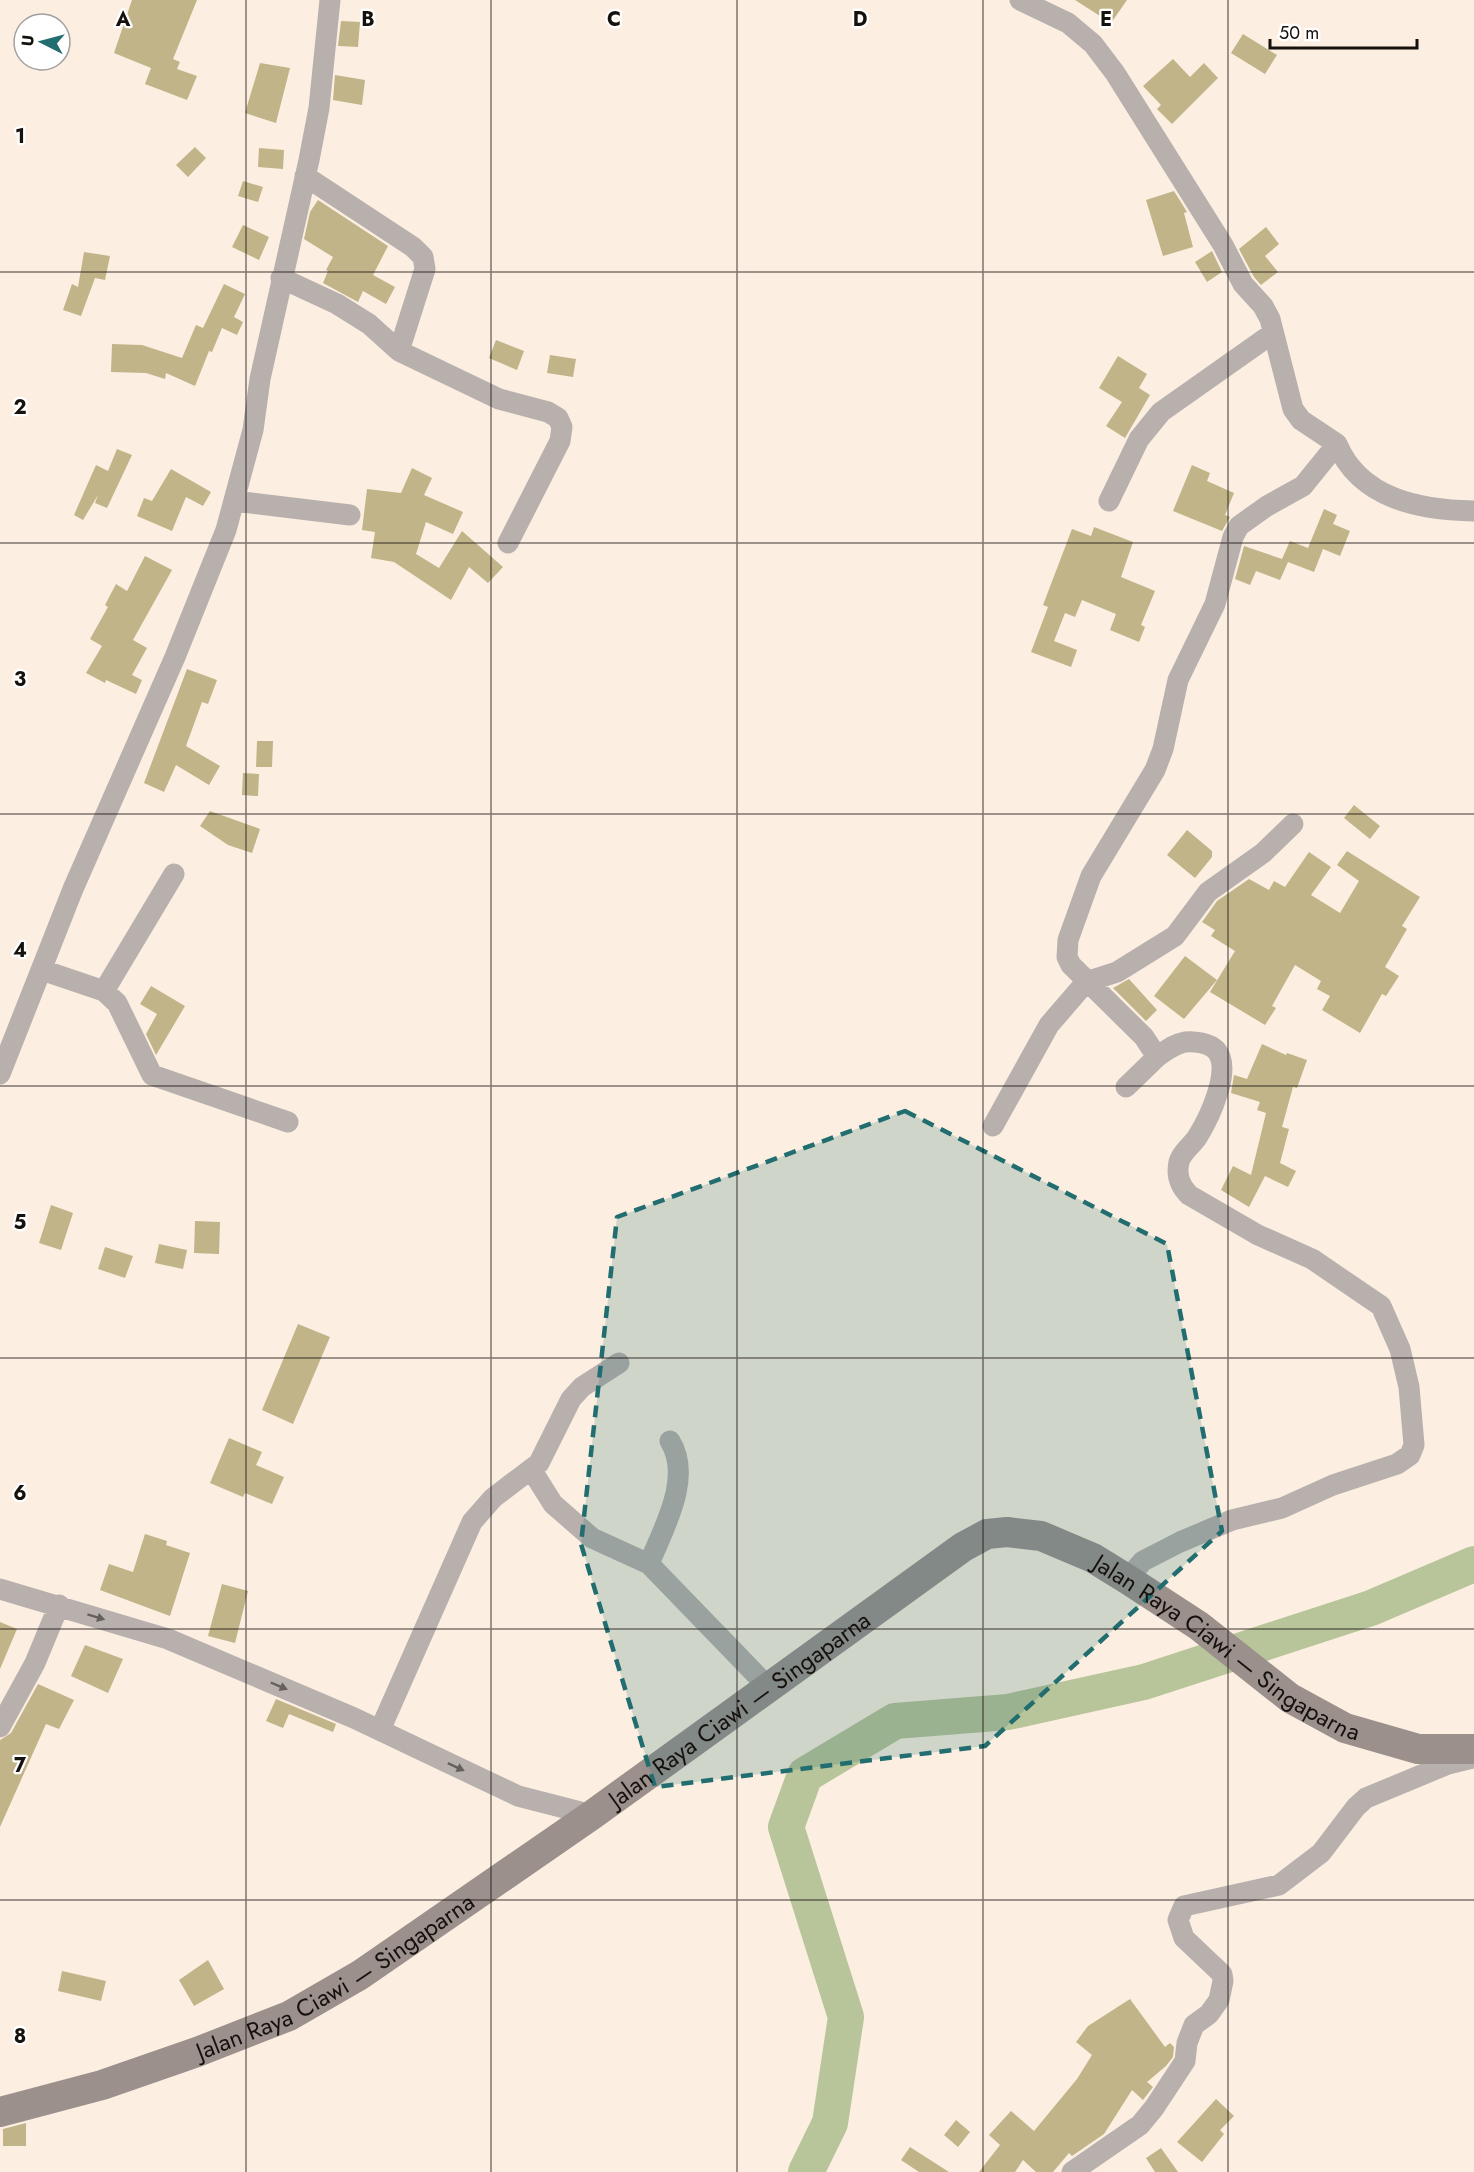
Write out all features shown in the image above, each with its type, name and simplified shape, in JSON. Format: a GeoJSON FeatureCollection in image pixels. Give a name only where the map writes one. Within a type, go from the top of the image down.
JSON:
{"type":"FeatureCollection","features":[{"type":"Feature","properties":{"kind":"main road","name":"Jalan Raya Ciawi — Singaparna"},"geometry":{"type":"LineString","coordinates":[[0,2112],[102,2085],[196,2052],[289,2016],[360,1975],[770,1689],[963,1547],[987,1534],[1007,1532],[1041,1536],[1093,1558],[1199,1626],[1290,1698],[1346,1728],[1418,1749],[1474,1749]]}},
{"type":"Feature","properties":{"kind":"street"},"geometry":{"type":"LineString","coordinates":[[0,1074],[73,889],[180,647],[226,530],[235,501],[253,430],[260,379],[319,108],[330,0]]}},
{"type":"Feature","properties":{"kind":"street"},"geometry":{"type":"LineString","coordinates":[[1020,0],[1042,4],[1068,23],[1084,37],[1115,73],[1223,245],[1243,284],[1263,306],[1273,333],[1293,410],[1301,420],[1337,444],[1354,473],[1386,495],[1419,506],[1474,511]]}},
{"type":"Feature","properties":{"kind":"street"},"geometry":{"type":"LineString","coordinates":[[305,176],[413,247],[423,257],[425,269],[399,351]]}},
{"type":"Feature","properties":{"kind":"street"},"geometry":{"type":"LineString","coordinates":[[281,278],[337,304],[369,324],[399,351],[500,399],[548,412],[558,418],[562,427],[560,441],[508,543]]}},
{"type":"Feature","properties":{"kind":"street"},"geometry":{"type":"LineString","coordinates":[[1109,501],[1139,439],[1161,412],[1273,333]]}},
{"type":"Feature","properties":{"kind":"street"},"geometry":{"type":"LineString","coordinates":[[1157,1057],[1144,1037],[1086,982],[1067,957],[1068,940],[1091,876],[1155,770],[1163,749],[1178,680],[1215,604],[1233,537],[1239,526],[1267,506],[1303,486],[1337,444]]}},
{"type":"Feature","properties":{"kind":"street"},"geometry":{"type":"LineString","coordinates":[[235,501],[350,515]]}},
{"type":"Feature","properties":{"kind":"street"},"geometry":{"type":"LineString","coordinates":[[993,1126],[1048,1025],[1086,982],[1117,972],[1175,936],[1208,892],[1263,853],[1293,824]]}},
{"type":"Feature","properties":{"kind":"street"},"geometry":{"type":"LineString","coordinates":[[104,991],[174,874]]}},
{"type":"Feature","properties":{"kind":"street"},"geometry":{"type":"LineString","coordinates":[[42,970],[104,991],[117,1003],[152,1075],[288,1122]]}},
{"type":"Feature","properties":{"kind":"street"},"geometry":{"type":"LineString","coordinates":[[1126,1087],[1174,1044],[1190,1042],[1210,1046],[1217,1052],[1220,1059],[1221,1080],[1214,1103],[1197,1139],[1182,1154],[1179,1162],[1178,1177],[1181,1187],[1189,1195],[1248,1230],[1312,1259],[1381,1306],[1400,1349],[1408,1387],[1414,1445],[1410,1455],[1398,1464],[1333,1485],[1282,1508],[1232,1520],[1180,1542],[1143,1561],[1127,1579]]}},
{"type":"Feature","properties":{"kind":"street"},"geometry":{"type":"LineString","coordinates":[[380,1730],[472,1522],[494,1498],[545,1455],[571,1399],[582,1387],[619,1363]]}},
{"type":"Feature","properties":{"kind":"street"},"geometry":{"type":"LineString","coordinates":[[649,1564],[674,1500],[678,1463],[670,1442]]}},
{"type":"Feature","properties":{"kind":"street"},"geometry":{"type":"LineString","coordinates":[[531,1469],[553,1504],[592,1538],[649,1564],[770,1689]]}},
{"type":"Feature","properties":{"kind":"street"},"geometry":{"type":"LineString","coordinates":[[0,1589],[168,1639],[380,1730],[518,1796],[592,1815]]}},
{"type":"Feature","properties":{"kind":"street"},"geometry":{"type":"LineString","coordinates":[[0,1727],[35,1663],[59,1605]]}},
{"type":"Feature","properties":{"kind":"street"},"geometry":{"type":"LineString","coordinates":[[1072,2172],[1140,2125],[1182,2067],[1194,2025],[1209,2014],[1219,2000],[1222,1974],[1184,1938],[1178,1920],[1184,1906],[1279,1885],[1314,1859],[1366,1798],[1448,1764],[1474,1757]]}},
{"type":"Feature","properties":{"kind":"highlighted area"},"geometry":{"type":"Polygon","coordinates":[[[905,1111],[1167,1244],[1222,1531],[985,1746],[655,1787],[581,1544],[617,1217],[905,1111]]]}},
{"type":"Feature","properties":{"kind":"building"},"geometry":{"type":"Polygon","coordinates":[[[132,0],[197,0],[173,59],[180,62],[177,69],[197,76],[187,100],[145,84],[151,68],[114,53],[132,0]]]}},
{"type":"Feature","properties":{"kind":"building"},"geometry":{"type":"Polygon","coordinates":[[[1075,0],[1127,0],[1111,23],[1075,0]]]}},
{"type":"Feature","properties":{"kind":"building"},"geometry":{"type":"Polygon","coordinates":[[[341,21],[360,22],[358,47],[338,46],[341,21]]]}},
{"type":"Feature","properties":{"kind":"building"},"geometry":{"type":"Polygon","coordinates":[[[1243,34],[1277,55],[1265,74],[1231,53],[1243,34]]]}},
{"type":"Feature","properties":{"kind":"building"},"geometry":{"type":"Polygon","coordinates":[[[1173,59],[1190,77],[1204,63],[1218,78],[1172,124],[1157,109],[1161,105],[1143,86],[1173,59]]]}},
{"type":"Feature","properties":{"kind":"building"},"geometry":{"type":"Polygon","coordinates":[[[260,63],[290,68],[276,123],[245,113],[260,63]]]}},
{"type":"Feature","properties":{"kind":"building"},"geometry":{"type":"Polygon","coordinates":[[[335,75],[365,80],[362,105],[333,100],[335,75]]]}},
{"type":"Feature","properties":{"kind":"building"},"geometry":{"type":"Polygon","coordinates":[[[195,147],[206,158],[188,177],[176,165],[195,147]]]}},
{"type":"Feature","properties":{"kind":"building"},"geometry":{"type":"Polygon","coordinates":[[[259,148],[284,150],[283,169],[258,167],[259,148]]]}},
{"type":"Feature","properties":{"kind":"building"},"geometry":{"type":"Polygon","coordinates":[[[243,181],[263,187],[258,202],[238,196],[243,181]]]}},
{"type":"Feature","properties":{"kind":"building"},"geometry":{"type":"Polygon","coordinates":[[[1174,191],[1187,212],[1184,213],[1193,247],[1163,256],[1146,200],[1174,191]]]}},
{"type":"Feature","properties":{"kind":"building"},"geometry":{"type":"Polygon","coordinates":[[[318,200],[388,246],[373,275],[395,287],[386,304],[363,291],[358,302],[323,283],[328,271],[326,270],[333,257],[304,239],[310,212],[318,200]]]}},
{"type":"Feature","properties":{"kind":"building"},"geometry":{"type":"Polygon","coordinates":[[[243,225],[269,237],[259,260],[232,247],[243,225]]]}},
{"type":"Feature","properties":{"kind":"building"},"geometry":{"type":"Polygon","coordinates":[[[1266,227],[1279,244],[1265,256],[1278,272],[1261,285],[1254,277],[1239,249],[1266,227]]]}},
{"type":"Feature","properties":{"kind":"building"},"geometry":{"type":"Polygon","coordinates":[[[1212,251],[1222,272],[1207,282],[1195,262],[1212,251]]]}},
{"type":"Feature","properties":{"kind":"building"},"geometry":{"type":"Polygon","coordinates":[[[84,252],[110,256],[105,280],[95,278],[81,316],[63,310],[72,284],[78,287],[84,252]]]}},
{"type":"Feature","properties":{"kind":"building"},"geometry":{"type":"Polygon","coordinates":[[[224,284],[245,294],[234,317],[243,322],[237,335],[222,328],[212,352],[209,351],[195,386],[166,373],[165,379],[146,373],[111,372],[112,344],[142,345],[182,358],[196,325],[203,328],[224,284]]]}},
{"type":"Feature","properties":{"kind":"building"},"geometry":{"type":"Polygon","coordinates":[[[496,340],[524,351],[517,370],[489,358],[496,340]]]}},
{"type":"Feature","properties":{"kind":"building"},"geometry":{"type":"Polygon","coordinates":[[[550,355],[576,359],[573,377],[547,373],[550,355]]]}},
{"type":"Feature","properties":{"kind":"building"},"geometry":{"type":"Polygon","coordinates":[[[1118,356],[1147,374],[1139,388],[1150,395],[1125,438],[1106,426],[1122,402],[1099,388],[1118,356]]]}},
{"type":"Feature","properties":{"kind":"building"},"geometry":{"type":"Polygon","coordinates":[[[117,449],[132,455],[107,508],[95,503],[98,495],[83,520],[74,515],[96,465],[108,471],[117,449]]]}},
{"type":"Feature","properties":{"kind":"building"},"geometry":{"type":"Polygon","coordinates":[[[1192,465],[1210,473],[1207,481],[1234,493],[1225,515],[1230,517],[1222,531],[1173,511],[1192,465]]]}},
{"type":"Feature","properties":{"kind":"building"},"geometry":{"type":"Polygon","coordinates":[[[412,468],[432,478],[424,495],[463,512],[453,534],[426,522],[416,554],[439,568],[462,531],[503,567],[488,583],[469,567],[451,600],[394,562],[371,558],[375,532],[362,530],[367,489],[401,493],[412,468]]]}},
{"type":"Feature","properties":{"kind":"building"},"geometry":{"type":"Polygon","coordinates":[[[171,469],[211,492],[203,506],[186,497],[172,531],[137,516],[144,498],[152,501],[171,469]]]}},
{"type":"Feature","properties":{"kind":"building"},"geometry":{"type":"Polygon","coordinates":[[[1324,509],[1337,515],[1333,524],[1350,531],[1340,556],[1323,549],[1314,572],[1288,562],[1280,580],[1256,571],[1250,585],[1235,579],[1244,546],[1282,559],[1290,541],[1308,548],[1324,509]]]}},
{"type":"Feature","properties":{"kind":"building"},"geometry":{"type":"Polygon","coordinates":[[[1094,527],[1133,542],[1121,577],[1155,591],[1141,625],[1145,627],[1139,642],[1110,630],[1116,614],[1082,600],[1075,617],[1065,613],[1054,641],[1077,650],[1071,667],[1031,652],[1048,607],[1043,605],[1072,529],[1091,536],[1094,527]]]}},
{"type":"Feature","properties":{"kind":"building"},"geometry":{"type":"Polygon","coordinates":[[[145,556],[172,570],[133,640],[147,648],[132,675],[142,680],[136,694],[106,680],[105,683],[86,673],[102,646],[90,639],[108,607],[105,605],[116,584],[127,591],[145,556]]]}},
{"type":"Feature","properties":{"kind":"building"},"geometry":{"type":"Polygon","coordinates":[[[187,669],[217,680],[208,704],[202,702],[186,746],[220,766],[209,785],[176,765],[164,792],[144,783],[187,669]]]}},
{"type":"Feature","properties":{"kind":"building"},"geometry":{"type":"Polygon","coordinates":[[[257,741],[273,741],[272,767],[256,767],[257,741]]]}},
{"type":"Feature","properties":{"kind":"building"},"geometry":{"type":"Polygon","coordinates":[[[243,773],[259,774],[258,796],[242,795],[243,773]]]}},
{"type":"Feature","properties":{"kind":"building"},"geometry":{"type":"Polygon","coordinates":[[[1354,805],[1380,826],[1370,839],[1344,818],[1354,805]]]}},
{"type":"Feature","properties":{"kind":"building"},"geometry":{"type":"Polygon","coordinates":[[[210,811],[260,829],[252,853],[228,845],[200,826],[210,811]]]}},
{"type":"Feature","properties":{"kind":"building"},"geometry":{"type":"Polygon","coordinates":[[[1187,830],[1212,851],[1212,857],[1195,878],[1167,855],[1187,830]]]}},
{"type":"Feature","properties":{"kind":"building"},"geometry":{"type":"Polygon","coordinates":[[[1347,851],[1420,897],[1402,926],[1407,929],[1385,967],[1399,976],[1386,996],[1382,994],[1360,1033],[1322,1010],[1330,996],[1317,989],[1321,981],[1295,965],[1272,1006],[1276,1008],[1265,1025],[1210,992],[1235,951],[1211,936],[1215,930],[1202,922],[1217,901],[1249,879],[1269,890],[1274,881],[1285,887],[1309,852],[1331,867],[1311,895],[1340,913],[1359,881],[1337,865],[1347,851]]]}},
{"type":"Feature","properties":{"kind":"building"},"geometry":{"type":"Polygon","coordinates":[[[1185,956],[1217,980],[1184,1019],[1154,996],[1185,956]]]}},
{"type":"Feature","properties":{"kind":"building"},"geometry":{"type":"Polygon","coordinates":[[[1129,979],[1157,1010],[1146,1021],[1113,988],[1129,979]]]}},
{"type":"Feature","properties":{"kind":"building"},"geometry":{"type":"Polygon","coordinates":[[[151,986],[185,1006],[156,1055],[146,1034],[157,1014],[140,1004],[151,986]]]}},
{"type":"Feature","properties":{"kind":"building"},"geometry":{"type":"Polygon","coordinates":[[[1262,1044],[1286,1055],[1287,1053],[1307,1060],[1297,1088],[1293,1087],[1282,1127],[1289,1129],[1280,1163],[1296,1171],[1288,1187],[1265,1176],[1249,1207],[1221,1190],[1233,1166],[1251,1175],[1266,1113],[1257,1110],[1260,1102],[1231,1093],[1234,1075],[1247,1079],[1262,1044]]]}},
{"type":"Feature","properties":{"kind":"building"},"geometry":{"type":"Polygon","coordinates":[[[51,1205],[73,1213],[61,1250],[39,1243],[51,1205]]]}},
{"type":"Feature","properties":{"kind":"building"},"geometry":{"type":"Polygon","coordinates":[[[195,1221],[220,1222],[219,1254],[194,1253],[195,1221]]]}},
{"type":"Feature","properties":{"kind":"building"},"geometry":{"type":"Polygon","coordinates":[[[159,1244],[187,1250],[183,1269],[155,1263],[159,1244]]]}},
{"type":"Feature","properties":{"kind":"building"},"geometry":{"type":"Polygon","coordinates":[[[105,1247],[133,1256],[125,1278],[98,1269],[105,1247]]]}},
{"type":"Feature","properties":{"kind":"building"},"geometry":{"type":"Polygon","coordinates":[[[298,1324],[330,1337],[293,1424],[262,1410],[298,1324]]]}},
{"type":"Feature","properties":{"kind":"building"},"geometry":{"type":"Polygon","coordinates":[[[229,1438],[262,1452],[256,1465],[284,1477],[272,1504],[245,1493],[243,1497],[210,1483],[229,1438]]]}},
{"type":"Feature","properties":{"kind":"building"},"geometry":{"type":"Polygon","coordinates":[[[145,1534],[167,1541],[166,1545],[190,1553],[170,1616],[100,1590],[109,1564],[133,1572],[145,1534]]]}},
{"type":"Feature","properties":{"kind":"building"},"geometry":{"type":"Polygon","coordinates":[[[222,1584],[248,1591],[235,1643],[208,1636],[222,1584]]]}},
{"type":"Feature","properties":{"kind":"building"},"geometry":{"type":"Polygon","coordinates":[[[0,1622],[17,1629],[0,1669],[0,1622]]]}},
{"type":"Feature","properties":{"kind":"building"},"geometry":{"type":"Polygon","coordinates":[[[85,1645],[123,1659],[108,1693],[71,1676],[85,1645]]]}},
{"type":"Feature","properties":{"kind":"building"},"geometry":{"type":"Polygon","coordinates":[[[38,1684],[74,1700],[59,1729],[46,1724],[0,1827],[0,1740],[11,1733],[38,1684]]]}},
{"type":"Feature","properties":{"kind":"building"},"geometry":{"type":"Polygon","coordinates":[[[276,1699],[336,1724],[333,1732],[289,1714],[283,1728],[266,1721],[276,1699]]]}},
{"type":"Feature","properties":{"kind":"building"},"geometry":{"type":"Polygon","coordinates":[[[208,1960],[224,1989],[194,2006],[179,1980],[208,1960]]]}},
{"type":"Feature","properties":{"kind":"building"},"geometry":{"type":"Polygon","coordinates":[[[62,1971],[106,1981],[101,2001],[58,1991],[62,1971]]]}},
{"type":"Feature","properties":{"kind":"building"},"geometry":{"type":"Polygon","coordinates":[[[1130,1999],[1165,2047],[1170,2043],[1174,2047],[1173,2057],[1147,2082],[1153,2087],[1143,2100],[1132,2090],[1104,2134],[1072,2156],[1069,2153],[1053,2172],[1036,2172],[1023,2160],[1015,2172],[979,2172],[1000,2145],[989,2135],[1011,2111],[1034,2131],[1077,2079],[1092,2055],[1076,2042],[1088,2026],[1130,1999]]]}},
{"type":"Feature","properties":{"kind":"building"},"geometry":{"type":"Polygon","coordinates":[[[1216,2099],[1234,2116],[1220,2130],[1224,2134],[1202,2162],[1177,2142],[1216,2099]]]}},
{"type":"Feature","properties":{"kind":"building"},"geometry":{"type":"Polygon","coordinates":[[[956,2120],[970,2132],[958,2147],[944,2135],[956,2120]]]}},
{"type":"Feature","properties":{"kind":"building"},"geometry":{"type":"Polygon","coordinates":[[[26,2123],[26,2146],[3,2146],[3,2129],[26,2123]]]}},
{"type":"Feature","properties":{"kind":"building"},"geometry":{"type":"Polygon","coordinates":[[[910,2147],[949,2172],[919,2172],[901,2160],[910,2147]]]}},
{"type":"Feature","properties":{"kind":"building"},"geometry":{"type":"Polygon","coordinates":[[[1161,2148],[1178,2172],[1155,2172],[1146,2158],[1161,2148]]]}},
{"type":"Feature","properties":{"kind":"waterway"},"geometry":{"type":"LineString","coordinates":[[806,2172],[830,2123],[846,2017],[786,1827],[805,1775],[895,1721],[1008,1712],[1144,1682],[1371,1608],[1474,1564]]}}]}
